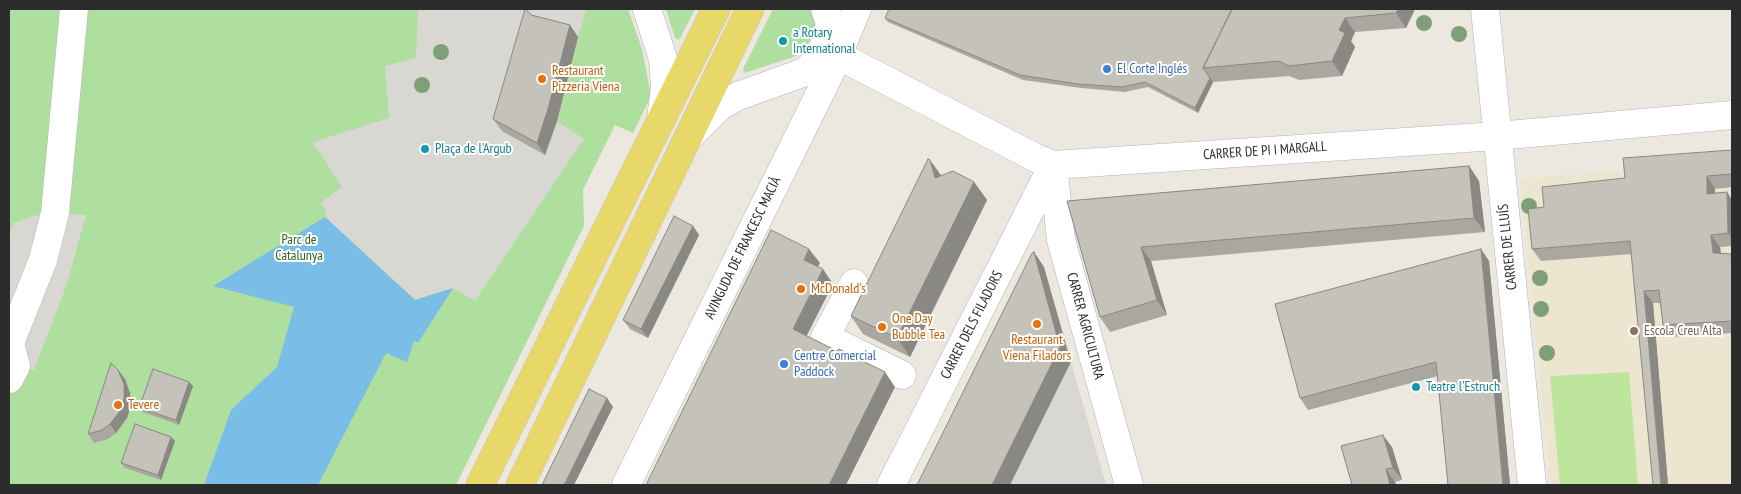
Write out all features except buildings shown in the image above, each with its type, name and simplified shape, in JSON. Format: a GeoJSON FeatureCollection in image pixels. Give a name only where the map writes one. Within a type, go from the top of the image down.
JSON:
{"type":"FeatureCollection","features":[{"type":"Feature","properties":{"kind":"main road"},"geometry":{"type":"LineString","coordinates":[[480,485],[661,119],[672,68],[716,9]]}},
{"type":"Feature","properties":{"kind":"main road","name":"AVINGUDA DE FRANCESC MACIÀ"},"geometry":{"type":"LineString","coordinates":[[520,485],[750,9]]}},
{"type":"Feature","properties":{"kind":"street"},"geometry":{"type":"LineString","coordinates":[[11,358],[43,260],[55,212],[74,9]]}},
{"type":"Feature","properties":{"kind":"street"},"geometry":{"type":"LineString","coordinates":[[647,9],[672,68]]}},
{"type":"Feature","properties":{"kind":"street","name":"AVINGUDA DE FRANCESC MACIÀ"},"geometry":{"type":"LineString","coordinates":[[825,9],[830,23],[831,52]]}},
{"type":"Feature","properties":{"kind":"street","name":"AVINGUDA DE FRANCESC MACIÀ"},"geometry":{"type":"LineString","coordinates":[[626,485],[831,52],[857,9]]}},
{"type":"Feature","properties":{"kind":"street","name":"CARRER DE LLUÍS"},"geometry":{"type":"LineString","coordinates":[[1485,9],[1498,68],[1497,136],[1532,485]]}},
{"type":"Feature","properties":{"kind":"street","name":"AVINGUDA DE FRANCESC MACIÀ"},"geometry":{"type":"LineString","coordinates":[[688,138],[720,106],[738,96],[805,72],[817,60],[831,52]]}},
{"type":"Feature","properties":{"kind":"street","name":"CARRER DE PI I MARGALL"},"geometry":{"type":"LineString","coordinates":[[831,52],[1053,165],[1497,136],[1732,115]]}},
{"type":"Feature","properties":{"kind":"street","name":"AVINGUDA DE FRANCESC MACIÀ"},"geometry":{"type":"LineString","coordinates":[[672,68],[710,93],[725,98],[738,96]]}},
{"type":"Feature","properties":{"kind":"street","name":"CARRER DELS FILADORS"},"geometry":{"type":"LineString","coordinates":[[891,485],[1053,165]]}},
{"type":"Feature","properties":{"kind":"street","name":"CARRER AGRICULTURA"},"geometry":{"type":"LineString","coordinates":[[1053,165],[1061,240],[1128,485]]}},
{"type":"Feature","properties":{"kind":"street"},"geometry":{"type":"LineString","coordinates":[[854,283],[825,337],[902,374]]}},
{"type":"Feature","properties":{"kind":"shaded area","name":"Plaça de l'Argub"},"geometry":{"type":"Polygon","coordinates":[[[418,9],[587,9],[578,37],[540,28],[557,121],[584,139],[475,301],[453,288],[415,300],[325,217],[326,210],[320,203],[342,187],[313,142],[389,118],[385,66],[416,58],[418,9]]]}},
{"type":"Feature","properties":{"kind":"shaded area","name":"Escola Creu Alta"},"geometry":{"type":"Polygon","coordinates":[[[1732,163],[1732,485],[1550,485],[1520,178],[1732,163]]]}},
{"type":"Feature","properties":{"kind":"shaded area"},"geometry":{"type":"Polygon","coordinates":[[[46,212],[86,215],[67,284],[34,370],[23,369],[9,362],[9,237],[13,223],[46,212]]]}},
{"type":"Feature","properties":{"kind":"shaded area"},"geometry":{"type":"Polygon","coordinates":[[[1071,362],[1106,485],[1010,485],[1071,362]]]}},
{"type":"Feature","properties":{"kind":"green space","name":"Parc de Catalunya"},"geometry":{"type":"Polygon","coordinates":[[[9,9],[628,9],[642,49],[651,96],[633,133],[615,125],[583,190],[584,226],[456,485],[9,485],[9,9]]]}},
{"type":"Feature","properties":{"kind":"green space"},"geometry":{"type":"Polygon","coordinates":[[[666,9],[695,9],[679,40],[675,38],[666,9]]]}},
{"type":"Feature","properties":{"kind":"green space"},"geometry":{"type":"Polygon","coordinates":[[[773,9],[813,9],[816,25],[811,40],[794,57],[744,73],[743,69],[773,9]]]}},
{"type":"Feature","properties":{"kind":"green space"},"geometry":{"type":"Polygon","coordinates":[[[1629,372],[1638,485],[1560,485],[1550,376],[1629,372]]]}},
{"type":"Feature","properties":{"kind":"water"},"geometry":{"type":"Polygon","coordinates":[[[325,217],[415,300],[453,288],[418,343],[414,341],[407,362],[386,353],[318,485],[204,485],[231,410],[277,367],[294,307],[213,286],[325,217]]]}},
{"type":"Feature","properties":{"kind":"place","name":"a Rotary International"},"geometry":{"type":"Point","coordinates":[783,41]}},
{"type":"Feature","properties":{"kind":"place","name":"El Corte Inglés"},"geometry":{"type":"Point","coordinates":[1107,69]}},
{"type":"Feature","properties":{"kind":"place","name":"Restaurant Pizzeria Viena"},"geometry":{"type":"Point","coordinates":[542,79]}},
{"type":"Feature","properties":{"kind":"place","name":"Plaça de l'Argub"},"geometry":{"type":"Point","coordinates":[425,149]}},
{"type":"Feature","properties":{"kind":"place","name":"McDonald's"},"geometry":{"type":"Point","coordinates":[801,289]}},
{"type":"Feature","properties":{"kind":"place","name":"Restaurant Viena Filadors"},"geometry":{"type":"Point","coordinates":[1037,324]}},
{"type":"Feature","properties":{"kind":"place","name":"One Day Bubble Tea"},"geometry":{"type":"Point","coordinates":[882,327]}},
{"type":"Feature","properties":{"kind":"place","name":"Escola Creu Alta"},"geometry":{"type":"Point","coordinates":[1634,331]}},
{"type":"Feature","properties":{"kind":"place","name":"Centre Comercial Paddock"},"geometry":{"type":"Point","coordinates":[784,364]}},
{"type":"Feature","properties":{"kind":"place","name":"Teatre l'Estruch"},"geometry":{"type":"Point","coordinates":[1416,387]}},
{"type":"Feature","properties":{"kind":"place","name":"Tevere"},"geometry":{"type":"Point","coordinates":[118,405]}}]}
